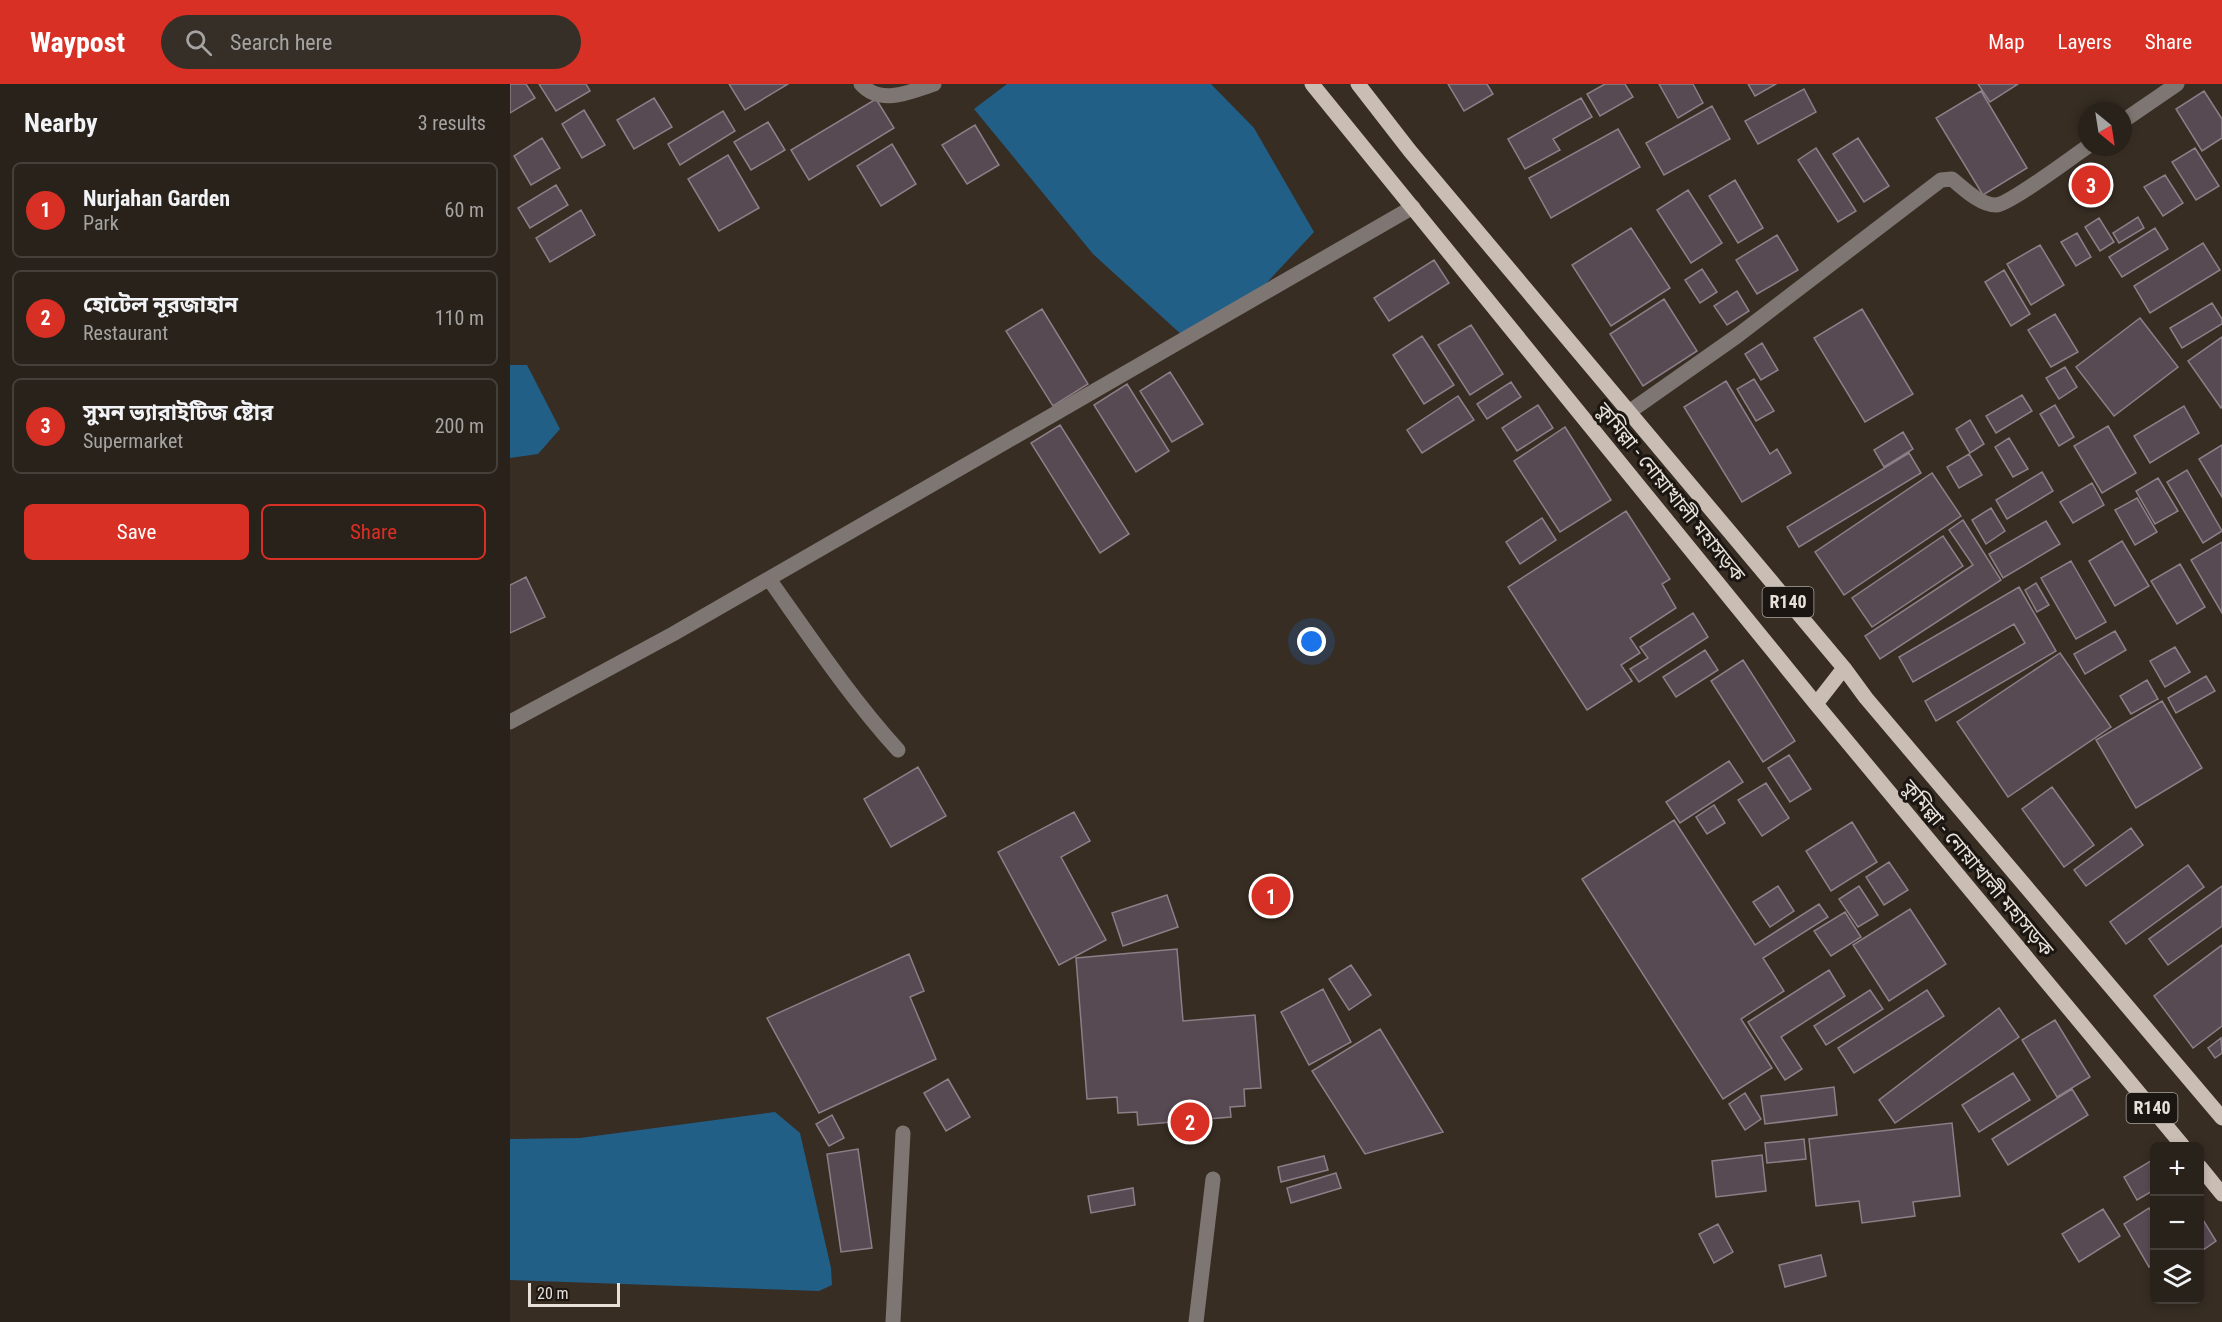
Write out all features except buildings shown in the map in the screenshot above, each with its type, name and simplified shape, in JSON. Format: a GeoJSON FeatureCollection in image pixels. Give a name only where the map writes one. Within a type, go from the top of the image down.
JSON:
{"type":"FeatureCollection","features":[{"type":"Feature","properties":{"kind":"main road","name":"কুমিল্লা - নোয়াখালী মহাসড়ক"},"geometry":{"type":"LineString","coordinates":[[1312,84],[1816,704],[2180,1142]]}},
{"type":"Feature","properties":{"kind":"main road","name":"কুমিল্লা - নোয়াখালী মহাসড়ক"},"geometry":{"type":"LineString","coordinates":[[1358,84],[1410,151],[1866,698],[2222,1118]]}},
{"type":"Feature","properties":{"kind":"main road"},"geometry":{"type":"LineString","coordinates":[[1816,704],[1844,669]]}},
{"type":"Feature","properties":{"kind":"main road"},"geometry":{"type":"LineString","coordinates":[[2204,1173],[2222,1194]]}},
{"type":"Feature","properties":{"kind":"street"},"geometry":{"type":"LineString","coordinates":[[861,84],[873,95],[884,97],[934,84]]}},
{"type":"Feature","properties":{"kind":"street"},"geometry":{"type":"LineString","coordinates":[[2132,116],[2177,84]]}},
{"type":"Feature","properties":{"kind":"street"},"geometry":{"type":"LineString","coordinates":[[1629,412],[1737,336],[1941,180],[1952,179],[1976,197],[1997,205],[2018,195],[2078,153]]}},
{"type":"Feature","properties":{"kind":"street"},"geometry":{"type":"LineString","coordinates":[[510,722],[673,634],[1413,207]]}},
{"type":"Feature","properties":{"kind":"street"},"geometry":{"type":"LineString","coordinates":[[769,579],[835,672],[876,726],[898,750]]}},
{"type":"Feature","properties":{"kind":"street"},"geometry":{"type":"LineString","coordinates":[[893,1322],[903,1133]]}},
{"type":"Feature","properties":{"kind":"street"},"geometry":{"type":"LineString","coordinates":[[1196,1322],[1213,1179]]}},
{"type":"Feature","properties":{"kind":"water"},"geometry":{"type":"Polygon","coordinates":[[[1007,84],[1211,84],[1254,128],[1314,232],[1261,289],[1183,336],[1093,254],[974,109],[1007,84]]]}},
{"type":"Feature","properties":{"kind":"water"},"geometry":{"type":"Polygon","coordinates":[[[510,365],[527,365],[560,429],[538,454],[510,458],[510,365]]]}},
{"type":"Feature","properties":{"kind":"water"},"geometry":{"type":"Polygon","coordinates":[[[775,1112],[800,1133],[831,1268],[832,1285],[819,1291],[510,1280],[510,1139],[580,1138],[775,1112]]]}},
{"type":"Feature","properties":{"kind":"place","name":"সুমন ভ্যারাইটিজ ষ্টোর"},"geometry":{"type":"Point","coordinates":[2091,185]}},
{"type":"Feature","properties":{"kind":"place","name":"Nurjahan Garden"},"geometry":{"type":"Point","coordinates":[1271,896]}},
{"type":"Feature","properties":{"kind":"place","name":"হোটেল নূরজাহান"},"geometry":{"type":"Point","coordinates":[1190,1122]}}]}
